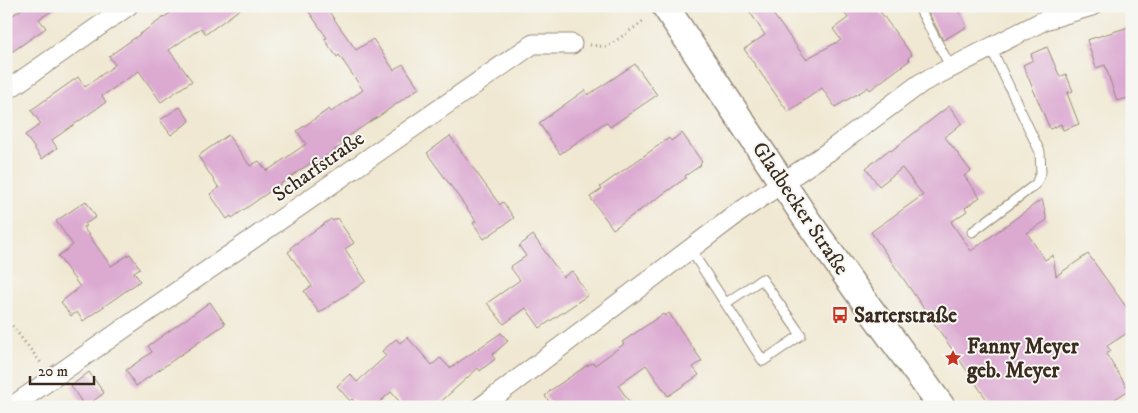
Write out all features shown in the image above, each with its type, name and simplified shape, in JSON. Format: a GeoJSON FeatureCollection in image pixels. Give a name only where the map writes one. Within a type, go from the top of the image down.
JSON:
{"type":"FeatureCollection","features":[{"type":"Feature","properties":{"kind":"main road","name":"Gladbecker Straße"},"geometry":{"type":"LineString","coordinates":[[658,11],[942,407]]}},
{"type":"Feature","properties":{"kind":"street"},"geometry":{"type":"LineString","coordinates":[[6,90],[128,6]]}},
{"type":"Feature","properties":{"kind":"street"},"geometry":{"type":"LineString","coordinates":[[481,407],[690,249],[782,182],[828,152],[921,83],[1045,20],[1092,6]]}},
{"type":"Feature","properties":{"kind":"street","name":"Scharfstraße"},"geometry":{"type":"LineString","coordinates":[[11,407],[532,44],[572,44]]}},
{"type":"Feature","properties":{"kind":"lane"},"geometry":{"type":"LineString","coordinates":[[918,6],[951,68]]}},
{"type":"Feature","properties":{"kind":"lane"},"geometry":{"type":"LineString","coordinates":[[972,232],[1036,184],[1042,172],[1040,152],[992,48]]}},
{"type":"Feature","properties":{"kind":"lane"},"geometry":{"type":"LineString","coordinates":[[690,249],[763,361],[801,335],[762,279],[726,303]]}},
{"type":"Feature","properties":{"kind":"path"},"geometry":{"type":"LineString","coordinates":[[572,44],[607,47],[658,11]]}},
{"type":"Feature","properties":{"kind":"path"},"geometry":{"type":"LineString","coordinates":[[6,318],[52,378]]}},
{"type":"Feature","properties":{"kind":"building"},"geometry":{"type":"Polygon","coordinates":[[[26,6],[60,6],[39,19],[46,28],[6,56],[6,20],[26,6]]]}},
{"type":"Feature","properties":{"kind":"building"},"geometry":{"type":"Polygon","coordinates":[[[180,6],[244,6],[206,34],[201,28],[169,50],[192,81],[161,102],[139,71],[102,96],[106,102],[52,140],[57,148],[42,159],[25,135],[41,124],[31,110],[78,77],[85,87],[115,65],[109,56],[180,6]]]}},
{"type":"Feature","properties":{"kind":"building"},"geometry":{"type":"Polygon","coordinates":[[[305,6],[325,6],[356,50],[373,39],[394,70],[403,64],[419,88],[340,142],[342,145],[318,162],[316,159],[232,218],[231,216],[227,219],[210,194],[219,188],[198,156],[228,135],[250,166],[259,161],[267,171],[306,144],[297,131],[329,109],[331,112],[363,90],[339,55],[337,57],[324,39],[327,38],[305,6]]]}},
{"type":"Feature","properties":{"kind":"building"},"geometry":{"type":"Polygon","coordinates":[[[746,6],[767,6],[806,59],[841,40],[833,29],[848,18],[839,6],[876,6],[912,55],[908,58],[910,60],[870,90],[868,87],[835,107],[822,88],[788,112],[744,49],[765,35],[746,6]]]}},
{"type":"Feature","properties":{"kind":"building"},"geometry":{"type":"Polygon","coordinates":[[[925,6],[956,6],[967,27],[943,40],[925,6]]]}},
{"type":"Feature","properties":{"kind":"building"},"geometry":{"type":"Polygon","coordinates":[[[1132,26],[1132,97],[1117,101],[1105,65],[1096,68],[1087,40],[1132,26]]]}},
{"type":"Feature","properties":{"kind":"building"},"geometry":{"type":"Polygon","coordinates":[[[1047,47],[1060,77],[1066,74],[1073,91],[1067,93],[1079,124],[1063,130],[1061,124],[1050,129],[1023,65],[1033,60],[1031,54],[1047,47]]]}},
{"type":"Feature","properties":{"kind":"building"},"geometry":{"type":"Polygon","coordinates":[[[635,64],[657,95],[610,127],[606,122],[560,154],[539,123],[585,90],[588,95],[635,64]]]}},
{"type":"Feature","properties":{"kind":"building"},"geometry":{"type":"Polygon","coordinates":[[[949,106],[962,123],[945,137],[971,171],[964,176],[980,197],[965,208],[967,211],[951,222],[971,251],[1042,199],[1047,220],[1027,233],[1045,260],[1053,255],[1056,276],[1088,254],[1132,315],[1132,330],[1107,346],[1111,351],[1106,354],[1129,390],[1103,407],[992,407],[871,232],[923,195],[902,168],[879,186],[866,168],[949,106]]]}},
{"type":"Feature","properties":{"kind":"building"},"geometry":{"type":"Polygon","coordinates":[[[180,107],[190,121],[171,135],[160,120],[180,107]]]}},
{"type":"Feature","properties":{"kind":"building"},"geometry":{"type":"Polygon","coordinates":[[[682,133],[702,162],[701,165],[685,176],[686,178],[613,229],[590,197],[602,189],[600,187],[669,138],[671,141],[682,133]]]}},
{"type":"Feature","properties":{"kind":"building"},"geometry":{"type":"Polygon","coordinates":[[[450,136],[500,205],[503,202],[514,218],[484,239],[473,223],[476,221],[427,153],[450,136]]]}},
{"type":"Feature","properties":{"kind":"building"},"geometry":{"type":"Polygon","coordinates":[[[86,201],[96,217],[83,227],[111,266],[130,254],[140,268],[134,272],[140,281],[83,321],[77,312],[71,316],[61,302],[80,287],[58,256],[73,245],[56,221],[86,201]]]}},
{"type":"Feature","properties":{"kind":"building"},"geometry":{"type":"Polygon","coordinates":[[[337,218],[354,243],[345,249],[366,281],[319,313],[304,291],[312,286],[288,252],[292,249],[291,247],[331,219],[333,221],[337,218]]]}},
{"type":"Feature","properties":{"kind":"building"},"geometry":{"type":"Polygon","coordinates":[[[533,235],[563,277],[572,271],[588,295],[540,328],[526,308],[504,324],[487,303],[520,280],[510,267],[526,256],[519,246],[533,235]]]}},
{"type":"Feature","properties":{"kind":"building"},"geometry":{"type":"Polygon","coordinates":[[[210,302],[225,324],[136,386],[126,370],[152,352],[148,346],[210,302]]]}},
{"type":"Feature","properties":{"kind":"building"},"geometry":{"type":"Polygon","coordinates":[[[669,313],[702,361],[693,367],[699,375],[668,396],[646,365],[618,385],[633,407],[553,407],[545,396],[551,390],[586,366],[593,363],[595,365],[624,344],[622,342],[663,314],[665,316],[669,313]]]}},
{"type":"Feature","properties":{"kind":"building"},"geometry":{"type":"Polygon","coordinates":[[[501,333],[508,341],[492,355],[495,359],[480,371],[478,368],[435,407],[404,407],[391,392],[374,407],[358,407],[337,386],[350,374],[357,382],[386,356],[382,351],[396,339],[400,343],[407,337],[432,365],[440,358],[450,368],[501,333]]]}},
{"type":"Feature","properties":{"kind":"building"},"geometry":{"type":"Polygon","coordinates":[[[89,372],[104,393],[85,407],[71,386],[89,372]]]}},
{"type":"Feature","properties":{"kind":"place","name":"Sarterstraße"},"geometry":{"type":"Point","coordinates":[840,315]}},
{"type":"Feature","properties":{"kind":"place","name":"Fanny Meyer geb. Meyer"},"geometry":{"type":"Point","coordinates":[953,358]}}]}
